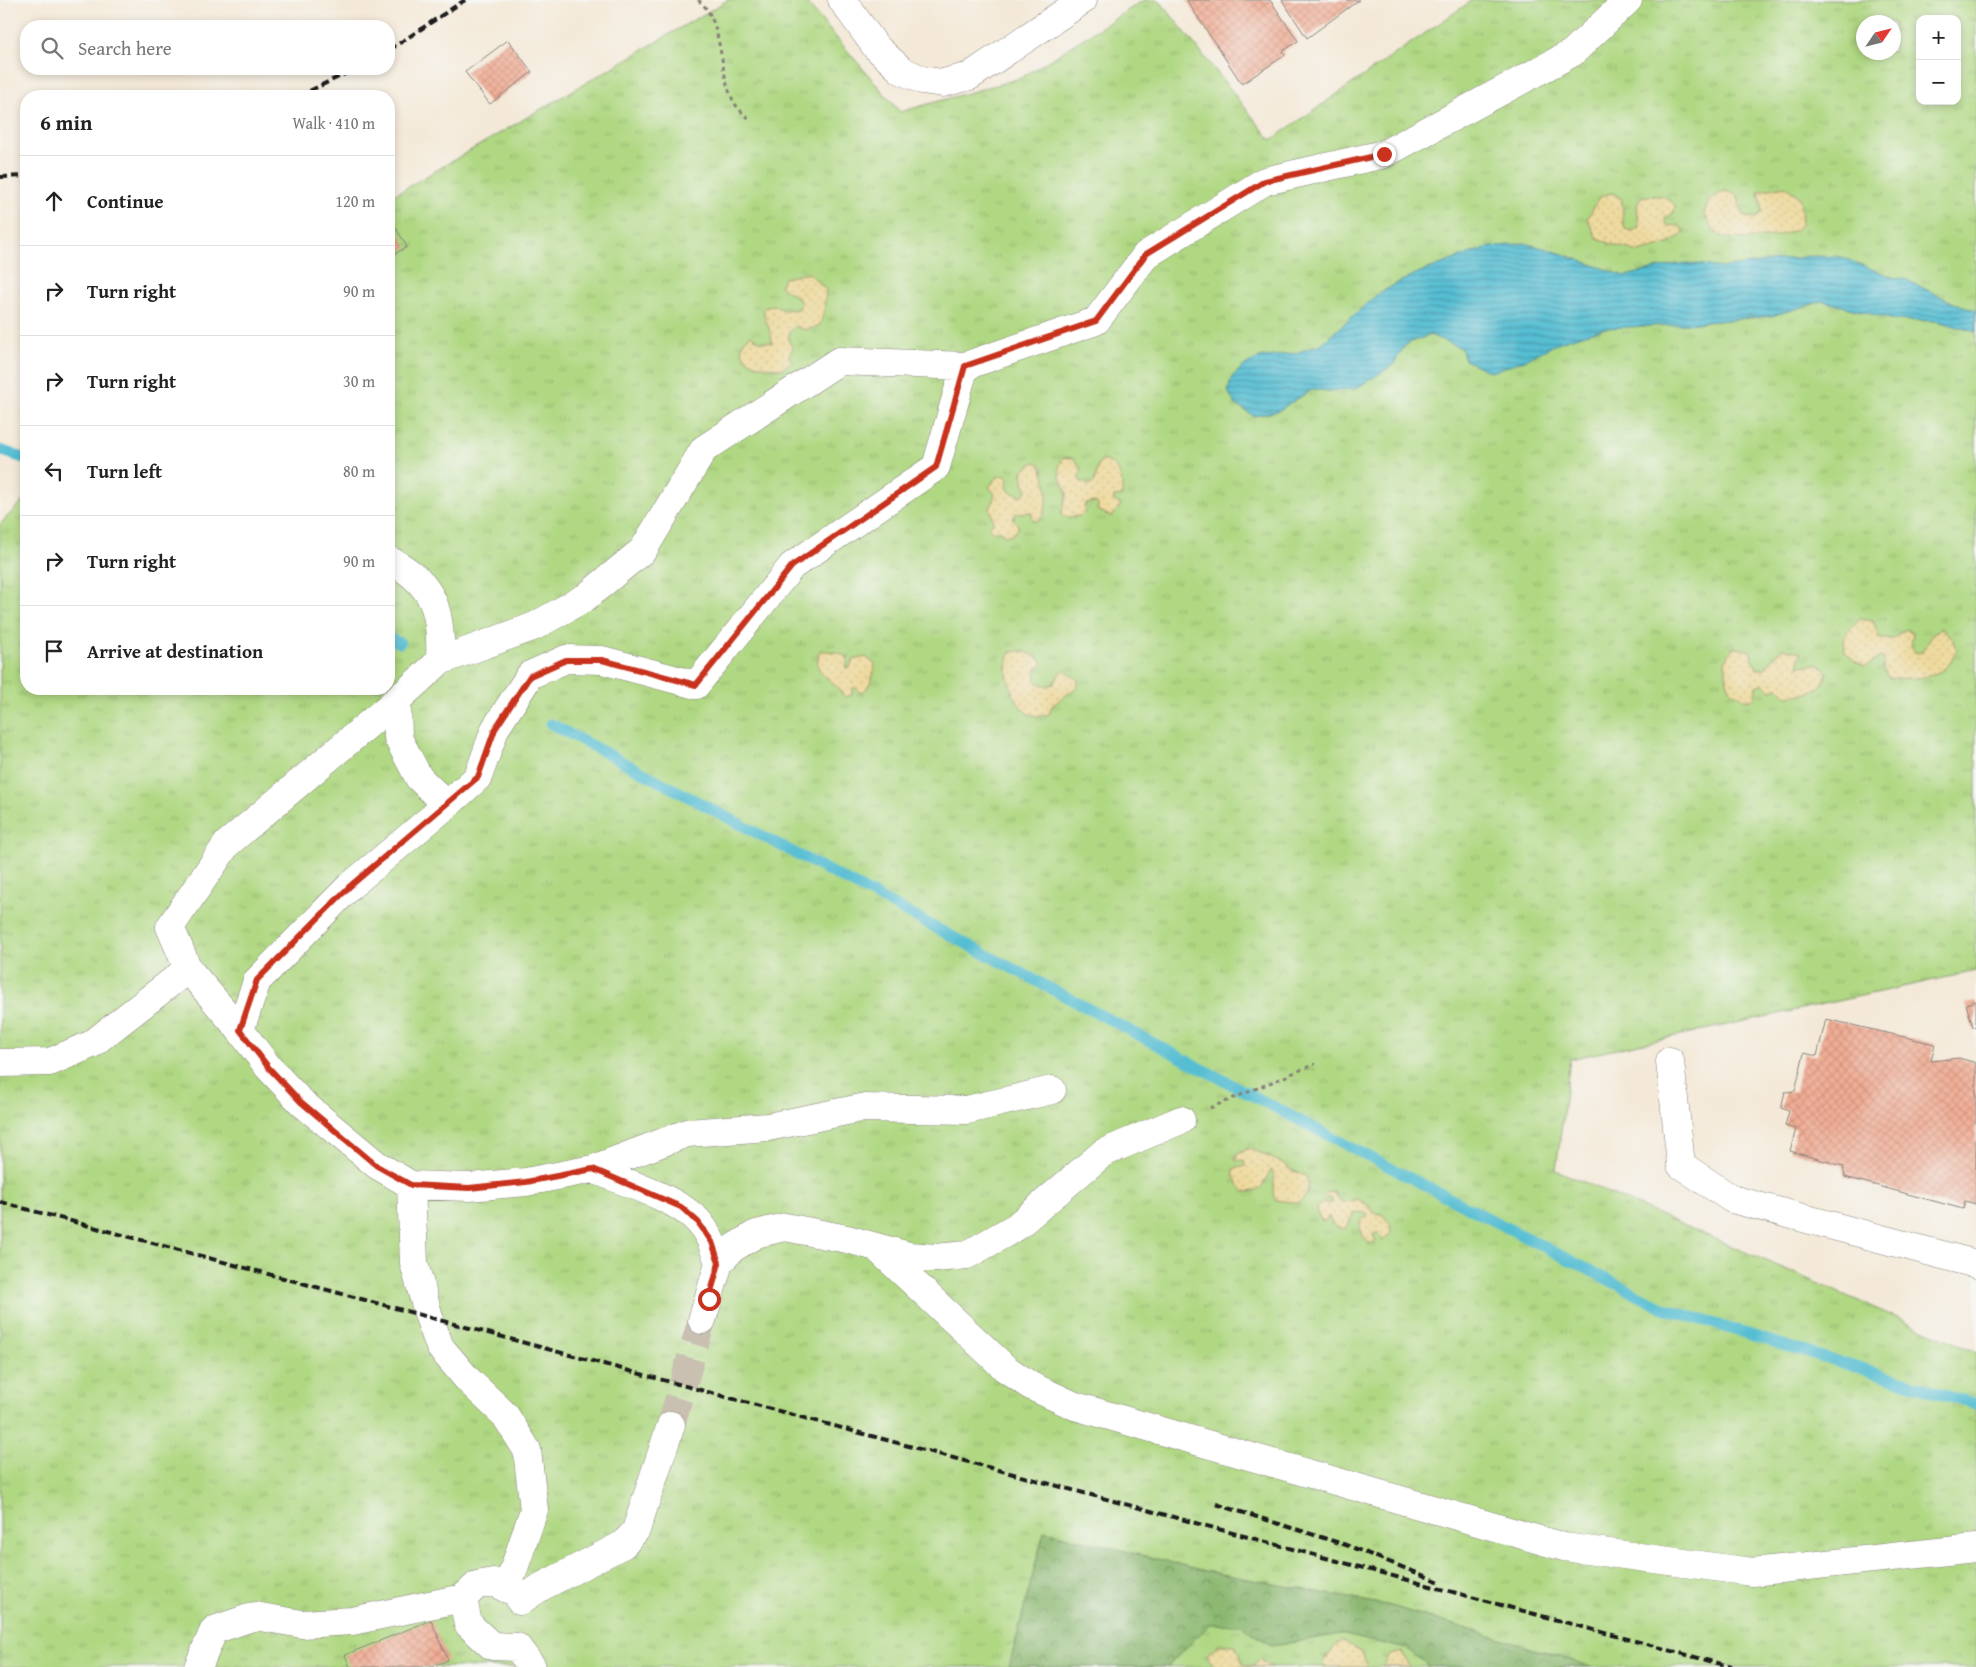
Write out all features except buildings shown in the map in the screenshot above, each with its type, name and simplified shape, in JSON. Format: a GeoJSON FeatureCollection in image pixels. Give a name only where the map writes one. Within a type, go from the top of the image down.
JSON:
{"type":"FeatureCollection","features":[{"type":"Feature","properties":{"kind":"street"},"geometry":{"type":"LineString","coordinates":[[842,0],[876,47],[901,70],[922,80],[943,82],[970,76],[1083,0]]}},
{"type":"Feature","properties":{"kind":"street"},"geometry":{"type":"LineString","coordinates":[[1052,1090],[967,1110],[861,1108],[768,1127],[688,1133],[593,1169],[526,1182],[469,1188],[411,1185],[377,1166],[301,1102],[269,1068],[240,1030],[188,969],[170,927],[227,844],[397,700],[440,661],[535,626],[586,598],[643,550],[704,449],[839,361],[965,366],[1096,321],[1146,254],[1265,181],[1384,154],[1572,53],[1628,0]]}},
{"type":"Feature","properties":{"kind":"street"},"geometry":{"type":"LineString","coordinates":[[240,1030],[257,980],[349,887],[447,806],[478,777],[495,729],[530,676],[566,660],[602,660],[696,685],[792,566],[936,467],[965,366]]}},
{"type":"Feature","properties":{"kind":"street"},"geometry":{"type":"LineString","coordinates":[[395,564],[421,582],[436,607],[441,632],[440,661]]}},
{"type":"Feature","properties":{"kind":"street"},"geometry":{"type":"LineString","coordinates":[[397,700],[398,738],[419,778],[447,806]]}},
{"type":"Feature","properties":{"kind":"street"},"geometry":{"type":"LineString","coordinates":[[0,1063],[50,1062],[92,1044],[188,969]]}},
{"type":"Feature","properties":{"kind":"street"},"geometry":{"type":"LineString","coordinates":[[1670,1061],[1681,1165],[1732,1199],[1976,1264]]}},
{"type":"Feature","properties":{"kind":"street"},"geometry":{"type":"LineString","coordinates":[[702,1320],[719,1263],[734,1248],[756,1234],[785,1227],[847,1239],[918,1257],[936,1258],[967,1255],[1016,1227],[1102,1153],[1182,1120]]}},
{"type":"Feature","properties":{"kind":"street"},"geometry":{"type":"LineString","coordinates":[[593,1169],[681,1207],[698,1222],[712,1242],[719,1263]]}},
{"type":"Feature","properties":{"kind":"street"},"geometry":{"type":"LineString","coordinates":[[198,1667],[214,1630],[255,1616],[302,1624],[352,1621],[463,1598],[477,1585],[493,1582],[508,1589],[534,1510],[528,1458],[526,1450],[505,1415],[468,1380],[440,1347],[429,1317],[414,1263],[411,1185]]}},
{"type":"Feature","properties":{"kind":"street"},"geometry":{"type":"LineString","coordinates":[[877,1248],[1005,1368],[1031,1386],[1075,1406],[1564,1546],[1752,1572],[1976,1548]]}},
{"type":"Feature","properties":{"kind":"street"},"geometry":{"type":"LineString","coordinates":[[520,1601],[541,1587],[624,1544],[636,1530],[671,1425]]}},
{"type":"Feature","properties":{"kind":"street"},"geometry":{"type":"LineString","coordinates":[[463,1598],[468,1624],[492,1646],[518,1647],[532,1667]]}},
{"type":"Feature","properties":{"kind":"path"},"geometry":{"type":"LineString","coordinates":[[698,0],[712,19],[731,96],[738,109],[750,119]]}},
{"type":"Feature","properties":{"kind":"path"},"geometry":{"type":"LineString","coordinates":[[1182,1120],[1315,1064]]}},
{"type":"Feature","properties":{"kind":"green space"},"geometry":{"type":"Polygon","coordinates":[[[728,0],[804,0],[900,112],[1021,78],[1144,0],[1159,0],[1271,140],[1473,0],[1976,0],[1976,971],[1570,1059],[1556,1170],[1976,1352],[1976,1667],[0,1667],[0,524],[20,504],[20,695],[395,695],[395,194],[728,0]]]}},
{"type":"Feature","properties":{"kind":"green space"},"geometry":{"type":"Polygon","coordinates":[[[1044,1531],[1206,1571],[1391,1606],[1594,1667],[1430,1667],[1407,1649],[1340,1634],[1272,1646],[1241,1625],[1210,1624],[1167,1667],[1009,1667],[1044,1531]]]}},
{"type":"Feature","properties":{"kind":"sand"},"geometry":{"type":"Polygon","coordinates":[[[1785,186],[1800,197],[1802,224],[1787,233],[1769,237],[1724,237],[1714,230],[1704,213],[1710,199],[1725,191],[1738,195],[1745,217],[1756,218],[1762,211],[1759,191],[1785,186]]]}},
{"type":"Feature","properties":{"kind":"sand"},"geometry":{"type":"Polygon","coordinates":[[[1611,193],[1621,198],[1625,229],[1632,231],[1639,227],[1637,204],[1641,197],[1660,196],[1667,198],[1675,205],[1674,213],[1665,218],[1667,226],[1679,225],[1685,233],[1668,244],[1639,252],[1611,244],[1596,237],[1587,218],[1600,197],[1611,193]]]}},
{"type":"Feature","properties":{"kind":"sand"},"geometry":{"type":"Polygon","coordinates":[[[809,273],[826,290],[824,313],[819,326],[806,330],[795,326],[789,332],[789,342],[793,348],[789,355],[792,362],[781,369],[759,365],[748,360],[743,353],[742,346],[751,335],[759,341],[772,343],[764,316],[764,308],[773,305],[784,310],[799,309],[801,303],[798,298],[780,286],[784,278],[809,273]]]}},
{"type":"Feature","properties":{"kind":"sand"},"geometry":{"type":"Polygon","coordinates":[[[1063,457],[1074,458],[1082,470],[1079,476],[1080,481],[1089,485],[1094,483],[1098,466],[1102,460],[1117,469],[1121,478],[1122,496],[1114,497],[1113,500],[1121,505],[1112,517],[1097,510],[1098,505],[1096,502],[1085,504],[1086,511],[1081,516],[1065,517],[1061,514],[1067,494],[1060,477],[1059,467],[1063,457]]]}},
{"type":"Feature","properties":{"kind":"sand"},"geometry":{"type":"Polygon","coordinates":[[[1035,462],[1040,464],[1046,485],[1047,500],[1044,515],[1034,522],[1031,512],[1016,513],[1013,519],[1019,528],[1013,534],[1004,536],[1000,530],[994,532],[988,527],[994,522],[990,509],[995,494],[989,487],[997,477],[1005,475],[1008,479],[1007,487],[1010,492],[1022,496],[1027,491],[1022,471],[1035,462]]]}},
{"type":"Feature","properties":{"kind":"sand"},"geometry":{"type":"Polygon","coordinates":[[[1860,619],[1873,621],[1880,639],[1892,639],[1906,629],[1913,634],[1911,646],[1916,653],[1922,652],[1932,635],[1941,628],[1954,640],[1957,649],[1950,663],[1937,673],[1913,678],[1889,678],[1883,669],[1884,659],[1881,657],[1865,667],[1845,652],[1844,636],[1860,619]]]}},
{"type":"Feature","properties":{"kind":"sand"},"geometry":{"type":"Polygon","coordinates":[[[1733,647],[1750,651],[1757,669],[1764,669],[1782,648],[1801,652],[1798,666],[1818,664],[1827,672],[1821,685],[1807,693],[1787,696],[1779,688],[1770,690],[1764,684],[1756,686],[1755,698],[1745,700],[1731,690],[1727,682],[1725,662],[1733,647]]]}},
{"type":"Feature","properties":{"kind":"sand"},"geometry":{"type":"Polygon","coordinates":[[[820,650],[840,653],[848,658],[846,668],[850,667],[853,660],[866,657],[875,664],[870,684],[861,693],[854,687],[852,695],[845,697],[818,667],[820,650]]]}},
{"type":"Feature","properties":{"kind":"sand"},"geometry":{"type":"Polygon","coordinates":[[[1023,651],[1038,657],[1043,664],[1036,669],[1035,681],[1045,686],[1054,684],[1064,669],[1078,679],[1078,686],[1052,706],[1049,714],[1034,716],[1029,714],[1017,702],[1011,689],[1007,670],[1010,652],[1023,651]]]}},
{"type":"Feature","properties":{"kind":"sand"},"geometry":{"type":"Polygon","coordinates":[[[1249,1148],[1306,1176],[1308,1188],[1299,1203],[1275,1200],[1273,1193],[1274,1173],[1270,1170],[1262,1187],[1255,1191],[1244,1192],[1236,1181],[1234,1169],[1245,1166],[1244,1160],[1236,1161],[1236,1155],[1249,1148]]]}},
{"type":"Feature","properties":{"kind":"sand"},"geometry":{"type":"Polygon","coordinates":[[[1329,1192],[1334,1192],[1338,1200],[1346,1202],[1357,1199],[1369,1206],[1373,1213],[1382,1214],[1390,1224],[1391,1233],[1383,1241],[1378,1232],[1373,1235],[1376,1241],[1371,1244],[1368,1242],[1362,1234],[1360,1225],[1360,1221],[1368,1216],[1367,1213],[1354,1212],[1348,1225],[1343,1229],[1333,1225],[1329,1216],[1325,1221],[1321,1220],[1317,1213],[1318,1205],[1332,1203],[1331,1198],[1324,1199],[1322,1197],[1329,1192]]]}},
{"type":"Feature","properties":{"kind":"sand"},"geometry":{"type":"Polygon","coordinates":[[[1342,1640],[1362,1653],[1368,1667],[1325,1667],[1324,1662],[1334,1647],[1342,1640]]]}},
{"type":"Feature","properties":{"kind":"sand"},"geometry":{"type":"Polygon","coordinates":[[[1218,1645],[1235,1645],[1243,1664],[1254,1666],[1260,1659],[1272,1667],[1215,1667],[1206,1655],[1218,1645]]]}},
{"type":"Feature","properties":{"kind":"sand"},"geometry":{"type":"Polygon","coordinates":[[[1402,1652],[1409,1667],[1384,1667],[1390,1655],[1402,1652]]]}},
{"type":"Feature","properties":{"kind":"water"},"geometry":{"type":"Polygon","coordinates":[[[1524,243],[1551,250],[1625,276],[1677,264],[1697,264],[1721,268],[1811,256],[1841,257],[1895,278],[1905,279],[1954,303],[1976,310],[1976,332],[1937,321],[1894,320],[1823,301],[1771,316],[1674,325],[1605,328],[1562,341],[1527,359],[1491,372],[1465,360],[1461,348],[1430,335],[1406,344],[1393,365],[1355,389],[1328,391],[1313,389],[1278,411],[1254,416],[1235,404],[1228,391],[1232,377],[1245,365],[1259,358],[1296,353],[1321,344],[1379,293],[1415,274],[1485,248],[1524,243]]]}},
{"type":"Feature","properties":{"kind":"waterway"},"geometry":{"type":"LineString","coordinates":[[0,450],[20,457]]}},
{"type":"Feature","properties":{"kind":"waterway"},"geometry":{"type":"LineString","coordinates":[[395,641],[400,643]]}},
{"type":"Feature","properties":{"kind":"waterway"},"geometry":{"type":"LineString","coordinates":[[551,724],[1331,1137],[1663,1308],[1976,1404]]}},
{"type":"Feature","properties":{"kind":"tunnel"},"geometry":{"type":"LineString","coordinates":[[671,1425],[702,1320]]}},
{"type":"Feature","properties":{"kind":"railway"},"geometry":{"type":"LineString","coordinates":[[395,46],[465,0]]}},
{"type":"Feature","properties":{"kind":"railway"},"geometry":{"type":"LineString","coordinates":[[311,90],[343,75]]}},
{"type":"Feature","properties":{"kind":"railway"},"geometry":{"type":"LineString","coordinates":[[0,177],[20,176]]}},
{"type":"Feature","properties":{"kind":"railway"},"geometry":{"type":"LineString","coordinates":[[0,1202],[1732,1667]]}},
{"type":"Feature","properties":{"kind":"railway"},"geometry":{"type":"LineString","coordinates":[[1216,1504],[1346,1545],[1440,1582]]}},
{"type":"Feature","properties":{"kind":"route"},"geometry":{"type":"LineString","coordinates":[[709,1299],[719,1263],[712,1242],[698,1222],[681,1207],[593,1169],[526,1182],[469,1188],[411,1185],[377,1166],[301,1102],[269,1068],[240,1030],[257,980],[349,887],[447,806],[478,777],[495,729],[530,676],[566,660],[602,660],[696,685],[792,566],[936,467],[965,366],[1096,321],[1146,254],[1265,181],[1384,154]]}}]}
